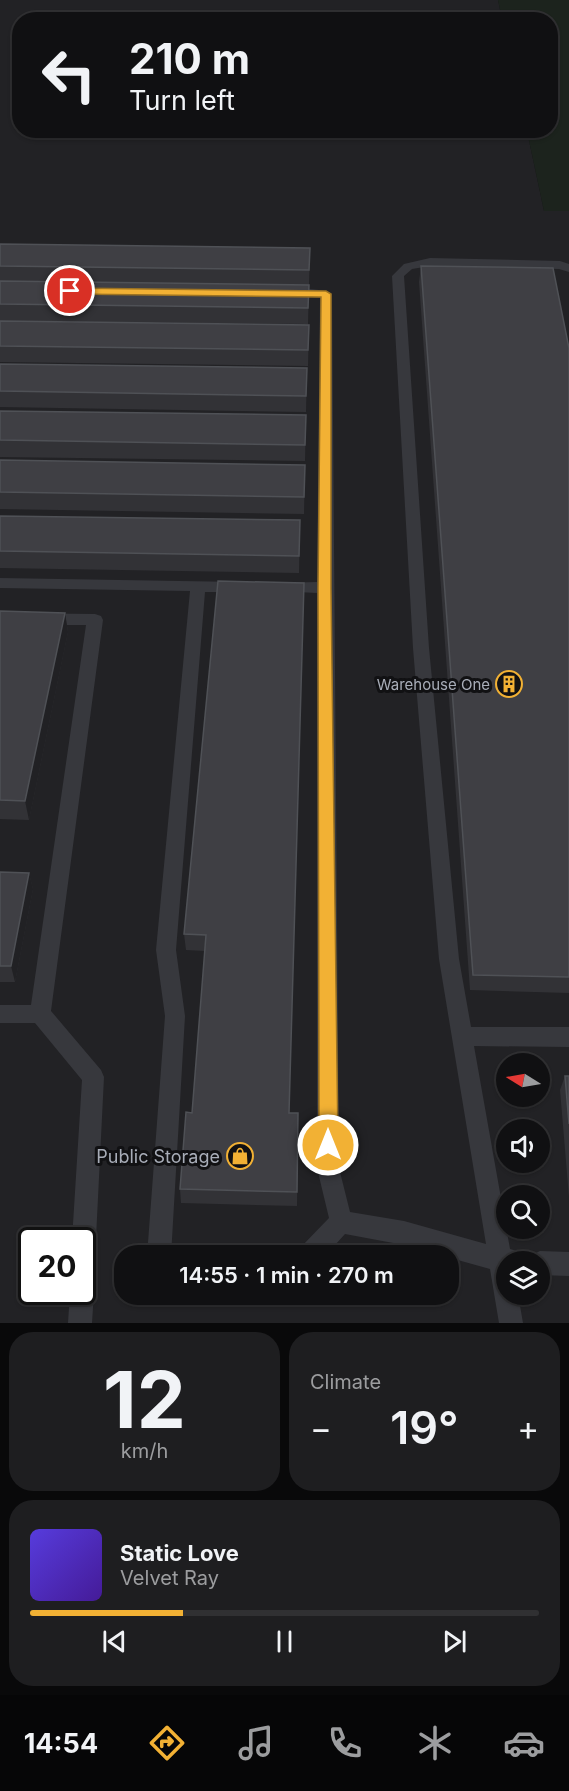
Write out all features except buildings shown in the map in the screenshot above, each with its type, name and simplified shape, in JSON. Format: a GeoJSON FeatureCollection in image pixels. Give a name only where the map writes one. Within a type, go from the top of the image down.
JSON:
{"type":"FeatureCollection","features":[{"type":"Feature","properties":{"kind":"lane"},"geometry":{"type":"LineString","coordinates":[[508,1251],[461,1036],[449,959],[421,648],[398,276],[403,268],[410,264],[430,262],[560,265],[569,268]]}},
{"type":"Feature","properties":{"kind":"lane"},"geometry":{"type":"LineString","coordinates":[[268,293],[326,294],[328,1168],[341,1222]]}},
{"type":"Feature","properties":{"kind":"lane"},"geometry":{"type":"LineString","coordinates":[[0,583],[325,588]]}},
{"type":"Feature","properties":{"kind":"lane"},"geometry":{"type":"LineString","coordinates":[[160,1245],[176,1016],[166,950],[198,587]]}},
{"type":"Feature","properties":{"kind":"lane"},"geometry":{"type":"LineString","coordinates":[[0,619],[95,620],[40,1014],[93,1077],[85,1227]]}},
{"type":"Feature","properties":{"kind":"lane"},"geometry":{"type":"LineString","coordinates":[[0,1014],[40,1014]]}},
{"type":"Feature","properties":{"kind":"lane"},"geometry":{"type":"LineString","coordinates":[[461,1036],[569,1037]]}},
{"type":"Feature","properties":{"kind":"lane"},"geometry":{"type":"LineString","coordinates":[[319,1245],[341,1222]]}},
{"type":"Feature","properties":{"kind":"lane"},"geometry":{"type":"LineString","coordinates":[[341,1222],[404,1233],[496,1257]]}},
{"type":"Feature","properties":{"kind":"lane"},"geometry":{"type":"LineString","coordinates":[[550,1263],[569,1264]]}},
{"type":"Feature","properties":{"kind":"lane"},"geometry":{"type":"LineString","coordinates":[[80,1323],[81,1305]]}},
{"type":"Feature","properties":{"kind":"lane"},"geometry":{"type":"LineString","coordinates":[[511,1305],[511,1323]]}},
{"type":"Feature","properties":{"kind":"shaded area"},"geometry":{"type":"Polygon","coordinates":[[[0,0],[498,0],[501,12],[12,12],[12,138],[528,138],[544,211],[569,211],[569,1323],[0,1323],[0,0]]]}},
{"type":"Feature","properties":{"kind":"shaded area"},"geometry":{"type":"Polygon","coordinates":[[[498,0],[569,0],[569,211],[544,211],[528,138],[558,138],[558,12],[501,12],[498,0]]]}},
{"type":"Feature","properties":{"kind":"place","name":"Warehouse One"},"geometry":{"type":"Point","coordinates":[509,684]}},
{"type":"Feature","properties":{"kind":"place","name":"Public Storage"},"geometry":{"type":"Point","coordinates":[240,1156]}},
{"type":"Feature","properties":{"kind":"route"},"geometry":{"type":"LineString","coordinates":[[70,291],[326,294],[328,1145]]}}]}
